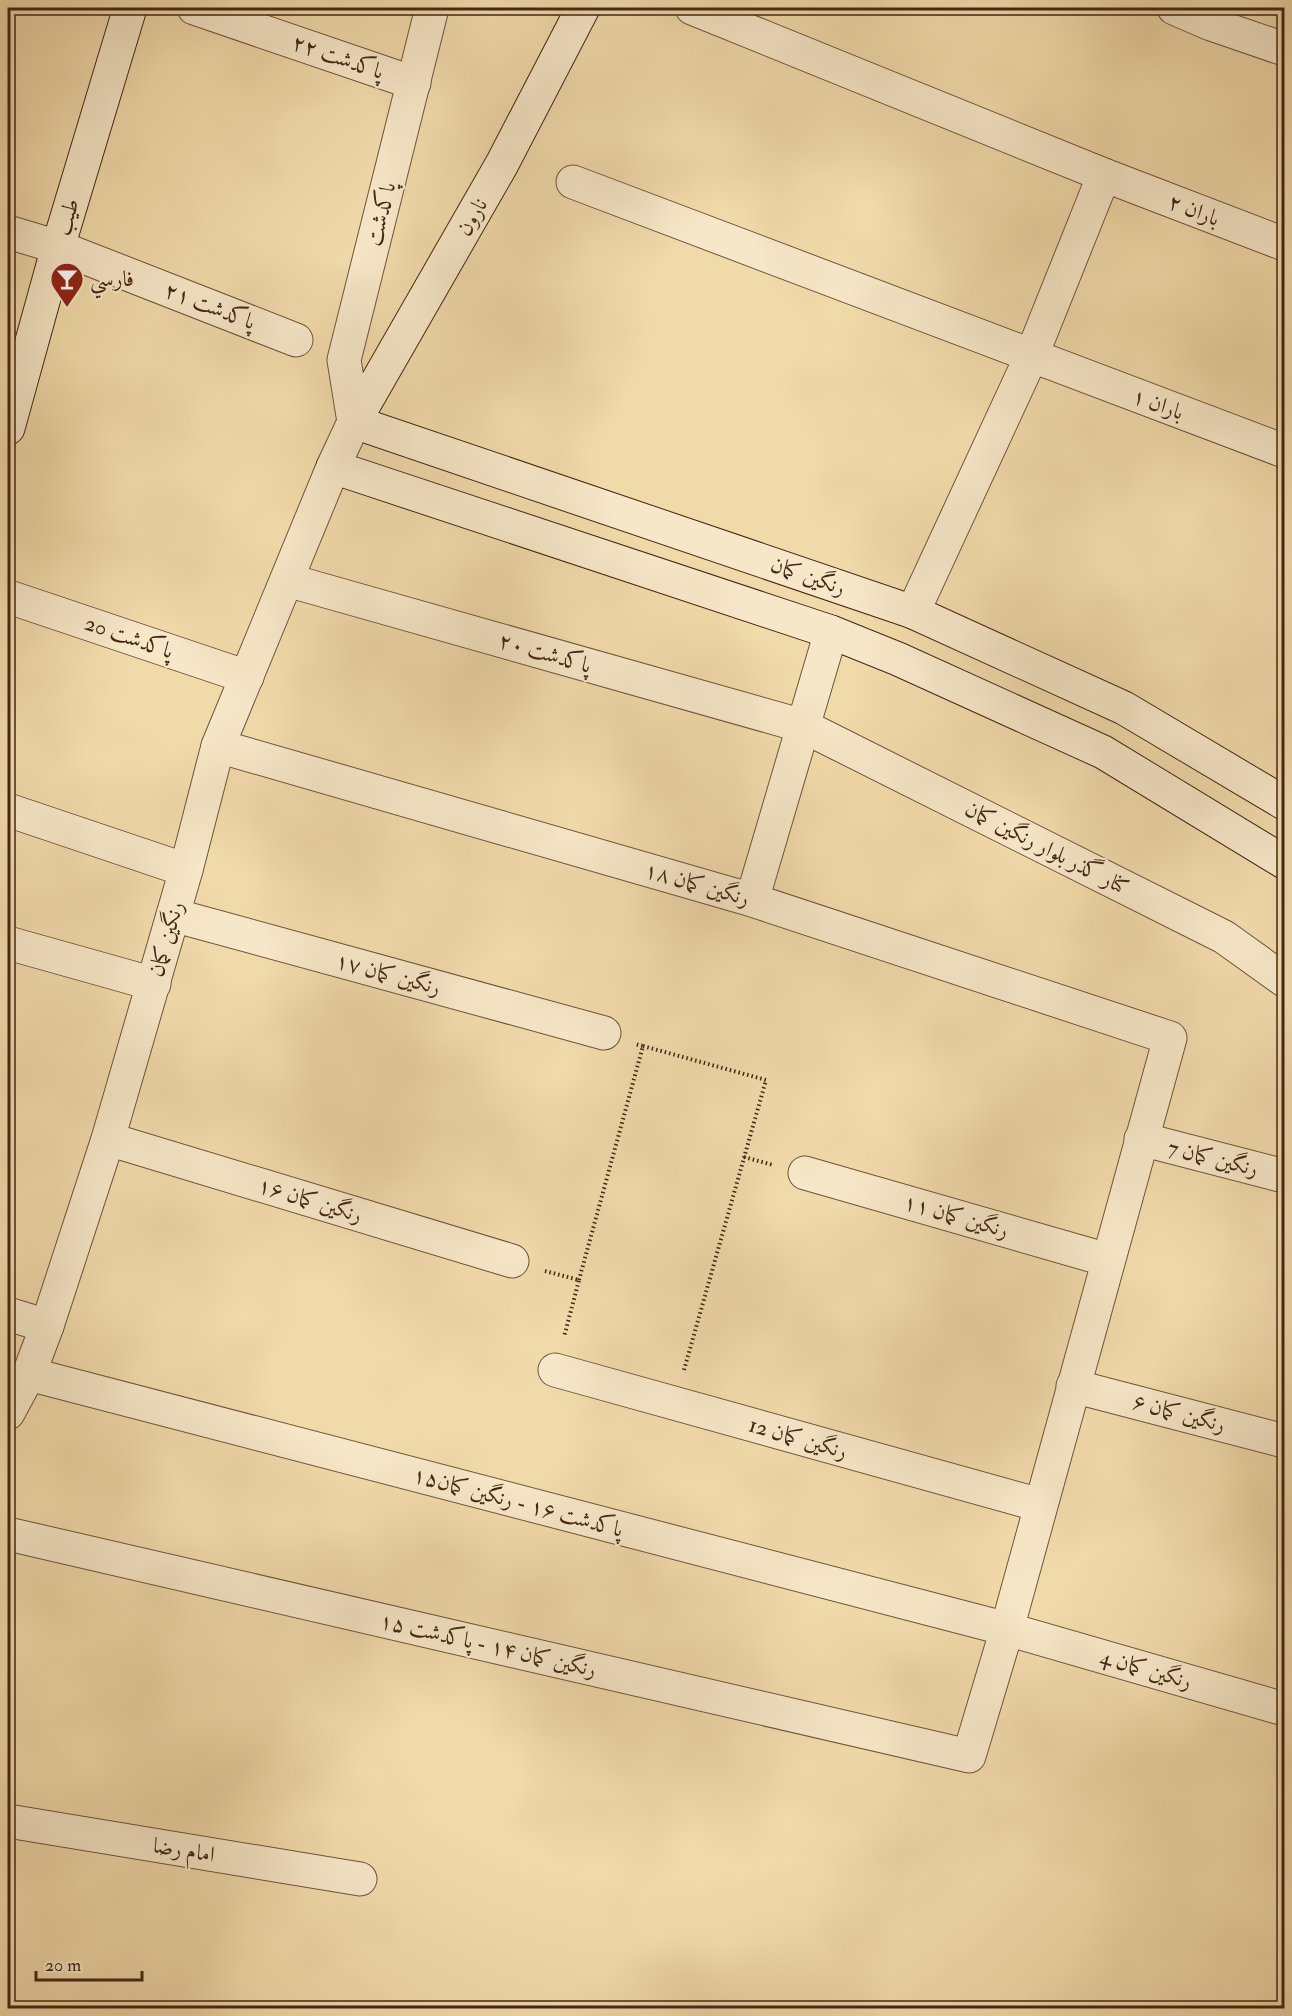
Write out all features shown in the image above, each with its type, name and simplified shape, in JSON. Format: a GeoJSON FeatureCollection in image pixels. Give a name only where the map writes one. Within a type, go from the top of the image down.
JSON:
{"type":"FeatureCollection","features":[{"type":"Feature","properties":{"kind":"street","name":"طیب"},"geometry":{"type":"LineString","coordinates":[[8,428],[58,247],[130,8]]}},
{"type":"Feature","properties":{"kind":"street","name":"پاکدشت ۲۲"},"geometry":{"type":"LineString","coordinates":[[194,8],[414,83]]}},
{"type":"Feature","properties":{"kind":"street","name":"پاکدشت"},"geometry":{"type":"LineString","coordinates":[[354,422],[344,360],[432,8]]}},
{"type":"Feature","properties":{"kind":"street","name":"نارون"},"geometry":{"type":"LineString","coordinates":[[354,422],[502,164],[583,8]]}},
{"type":"Feature","properties":{"kind":"street","name":"باران ۲"},"geometry":{"type":"LineString","coordinates":[[692,8],[1104,175],[1284,244]]}},
{"type":"Feature","properties":{"kind":"street"},"geometry":{"type":"LineString","coordinates":[[1174,8],[1214,16],[1284,49]]}},
{"type":"Feature","properties":{"kind":"street"},"geometry":{"type":"LineString","coordinates":[[913,612],[1031,357],[1104,175]]}},
{"type":"Feature","properties":{"kind":"street","name":"باران ۱"},"geometry":{"type":"LineString","coordinates":[[573,182],[1284,451]]}},
{"type":"Feature","properties":{"kind":"street","name":"پاکدشت ۲۱"},"geometry":{"type":"LineString","coordinates":[[8,232],[58,247],[296,340]]}},
{"type":"Feature","properties":{"kind":"street","name":"رنگین کمان"},"geometry":{"type":"LineString","coordinates":[[8,1413],[29,1374],[47,1326],[108,1139],[186,870],[218,746],[333,467],[354,422],[913,612],[1124,708],[1284,803]]}},
{"type":"Feature","properties":{"kind":"street","name":"رنگین کمان"},"geometry":{"type":"LineString","coordinates":[[333,467],[831,633],[898,659],[1103,752],[1284,861]]}},
{"type":"Feature","properties":{"kind":"street","name":"پاکدشت ۲۰"},"geometry":{"type":"LineString","coordinates":[[287,580],[803,726]]}},
{"type":"Feature","properties":{"kind":"street","name":"پاکدشت 20"},"geometry":{"type":"LineString","coordinates":[[12,598],[247,677]]}},
{"type":"Feature","properties":{"kind":"street"},"geometry":{"type":"LineString","coordinates":[[752,900],[831,633]]}},
{"type":"Feature","properties":{"kind":"street","name":"کنار گذر بلوار رنگین کمان"},"geometry":{"type":"LineString","coordinates":[[803,726],[1224,938],[1284,980]]}},
{"type":"Feature","properties":{"kind":"street","name":"رنگین کمان ۱۸"},"geometry":{"type":"LineString","coordinates":[[218,746],[752,900],[1170,1038],[1141,1140]]}},
{"type":"Feature","properties":{"kind":"street"},"geometry":{"type":"LineString","coordinates":[[8,810],[186,870]]}},
{"type":"Feature","properties":{"kind":"street","name":"رنگین کمان ۱۷"},"geometry":{"type":"LineString","coordinates":[[173,915],[604,1034]]}},
{"type":"Feature","properties":{"kind":"street"},"geometry":{"type":"LineString","coordinates":[[8,943],[154,984]]}},
{"type":"Feature","properties":{"kind":"street","name":"رنگین کمان ۱۶"},"geometry":{"type":"LineString","coordinates":[[108,1139],[512,1261]]}},
{"type":"Feature","properties":{"kind":"street"},"geometry":{"type":"LineString","coordinates":[[1007,1629],[1141,1140]]}},
{"type":"Feature","properties":{"kind":"street","name":"رنگین کمان 7"},"geometry":{"type":"LineString","coordinates":[[1141,1140],[1284,1176]]}},
{"type":"Feature","properties":{"kind":"street","name":"رنگین کمان ۱۱"},"geometry":{"type":"LineString","coordinates":[[805,1173],[1108,1260]]}},
{"type":"Feature","properties":{"kind":"street"},"geometry":{"type":"LineString","coordinates":[[8,1314],[47,1326]]}},
{"type":"Feature","properties":{"kind":"street","name":"رنگین کمان 12"},"geometry":{"type":"LineString","coordinates":[[555,1370],[1040,1505]]}},
{"type":"Feature","properties":{"kind":"street","name":"پاکدشت ۱۶ - رنگین کمان۱۵"},"geometry":{"type":"LineString","coordinates":[[29,1374],[1007,1629]]}},
{"type":"Feature","properties":{"kind":"street","name":"رنگین کمان ۶"},"geometry":{"type":"LineString","coordinates":[[1073,1386],[1284,1441]]}},
{"type":"Feature","properties":{"kind":"street","name":"رنگین کمان ۱۴ - پاکدشت ۱۵"},"geometry":{"type":"LineString","coordinates":[[8,1534],[969,1756],[1007,1629]]}},
{"type":"Feature","properties":{"kind":"street","name":"رنگین کمان 4"},"geometry":{"type":"LineString","coordinates":[[1007,1629],[1284,1709]]}},
{"type":"Feature","properties":{"kind":"street","name":"امام رضا"},"geometry":{"type":"LineString","coordinates":[[8,1821],[360,1879]]}},
{"type":"Feature","properties":{"kind":"path"},"geometry":{"type":"LineString","coordinates":[[604,1034],[766,1080],[675,1403]]}},
{"type":"Feature","properties":{"kind":"path"},"geometry":{"type":"LineString","coordinates":[[555,1370],[644,1046]]}},
{"type":"Feature","properties":{"kind":"path"},"geometry":{"type":"LineString","coordinates":[[512,1261],[579,1280]]}},
{"type":"Feature","properties":{"kind":"place","name":"فارسي"},"geometry":{"type":"Point","coordinates":[67,308]}}]}
